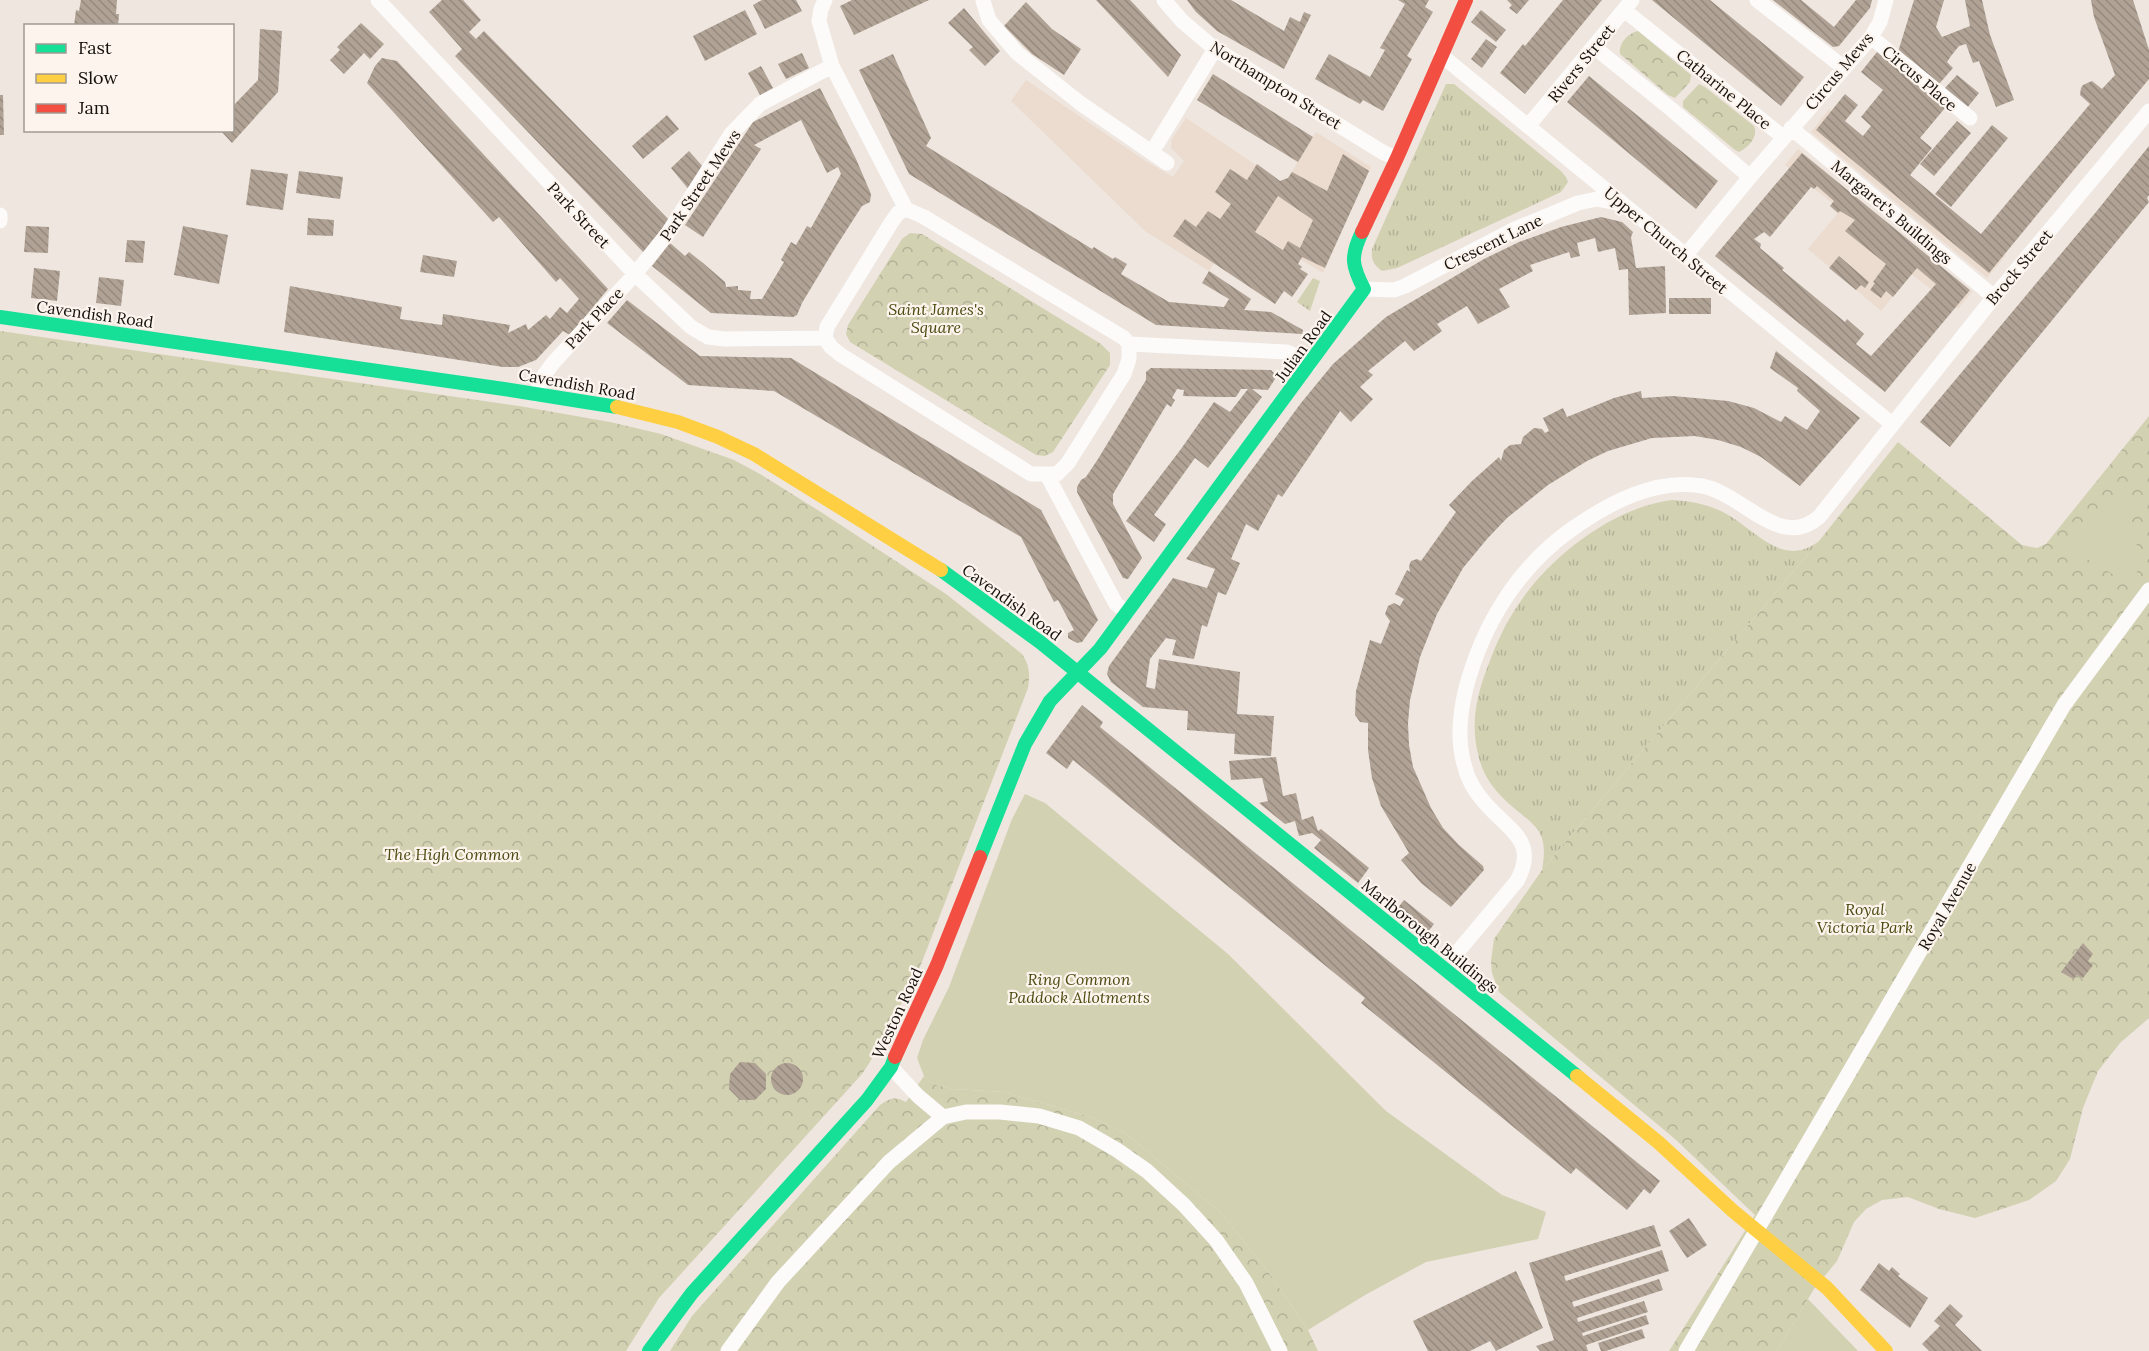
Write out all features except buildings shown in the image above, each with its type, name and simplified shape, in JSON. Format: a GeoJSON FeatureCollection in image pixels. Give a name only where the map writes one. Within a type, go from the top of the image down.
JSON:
{"type":"FeatureCollection","features":[{"type":"Feature","properties":{"kind":"street","name":"Park Street"},"geometry":{"type":"LineString","coordinates":[[378,0],[635,274],[691,327],[708,337],[725,339],[825,339]]}},
{"type":"Feature","properties":{"kind":"street"},"geometry":{"type":"LineString","coordinates":[[825,0],[819,21],[831,66],[906,209],[924,217],[1124,338],[1130,345],[1129,359],[1124,374],[1068,463],[1057,474],[1031,474],[841,355],[825,339],[827,327],[898,213],[906,209]]}},
{"type":"Feature","properties":{"kind":"street","name":"Northampton Street"},"geometry":{"type":"LineString","coordinates":[[1164,0],[1182,21],[1215,49],[1384,153],[1397,158]]}},
{"type":"Feature","properties":{"kind":"street"},"geometry":{"type":"LineString","coordinates":[[1364,290],[1354,269],[1353,256],[1358,240],[1397,158],[1466,0]]}},
{"type":"Feature","properties":{"kind":"street"},"geometry":{"type":"LineString","coordinates":[[1758,0],[1843,67]]}},
{"type":"Feature","properties":{"kind":"street","name":"Circus Mews"},"geometry":{"type":"LineString","coordinates":[[1787,133],[1871,37],[1880,22],[1886,0]]}},
{"type":"Feature","properties":{"kind":"street"},"geometry":{"type":"LineString","coordinates":[[983,1],[989,20],[1017,53],[1080,103],[1167,163]]}},
{"type":"Feature","properties":{"kind":"street","name":"Rivers Street"},"geometry":{"type":"LineString","coordinates":[[1529,125],[1628,5]]}},
{"type":"Feature","properties":{"kind":"street","name":"Catharine Place"},"geometry":{"type":"LineString","coordinates":[[1628,5],[1787,133],[1685,256]]}},
{"type":"Feature","properties":{"kind":"street","name":"Circus Place"},"geometry":{"type":"LineString","coordinates":[[1871,37],[1970,118]]}},
{"type":"Feature","properties":{"kind":"street"},"geometry":{"type":"LineString","coordinates":[[1594,47],[1750,177]]}},
{"type":"Feature","properties":{"kind":"street"},"geometry":{"type":"LineString","coordinates":[[1152,152],[1215,49]]}},
{"type":"Feature","properties":{"kind":"street","name":"Upper Church Street"},"geometry":{"type":"LineString","coordinates":[[1441,55],[1892,424]]}},
{"type":"Feature","properties":{"kind":"street","name":"Park Street Mews"},"geometry":{"type":"LineString","coordinates":[[635,274],[668,233],[731,134],[760,104],[831,66]]}},
{"type":"Feature","properties":{"kind":"street","name":"Brock Street"},"geometry":{"type":"LineString","coordinates":[[1455,955],[1516,881],[1524,868],[1523,844],[1517,835],[1485,804],[1472,786],[1464,764],[1460,735],[1461,707],[1477,650],[1503,602],[1528,566],[1554,542],[1581,523],[1639,491],[1663,486],[1682,484],[1703,486],[1723,493],[1769,521],[1789,529],[1811,524],[1819,517],[1994,297],[2149,111]]}},
{"type":"Feature","properties":{"kind":"street","name":"Margaret's Buildings"},"geometry":{"type":"LineString","coordinates":[[1787,133],[1994,297]]}},
{"type":"Feature","properties":{"kind":"street","name":"Crescent Lane"},"geometry":{"type":"LineString","coordinates":[[1364,290],[1394,290],[1405,286],[1515,229],[1578,203],[1597,199],[1624,205]]}},
{"type":"Feature","properties":{"kind":"street"},"geometry":{"type":"LineString","coordinates":[[0,215],[0,221]]}},
{"type":"Feature","properties":{"kind":"street","name":"Park Place"},"geometry":{"type":"LineString","coordinates":[[536,394],[542,378],[554,363],[635,274]]}},
{"type":"Feature","properties":{"kind":"street","name":"Julian Road"},"geometry":{"type":"LineString","coordinates":[[1077,672],[1100,649],[1364,290]]}},
{"type":"Feature","properties":{"kind":"street","name":"Cavendish Road"},"geometry":{"type":"LineString","coordinates":[[0,317],[536,394],[634,410],[678,422],[718,436],[754,454],[935,566],[1040,642],[1077,672]]}},
{"type":"Feature","properties":{"kind":"street"},"geometry":{"type":"LineString","coordinates":[[1130,345],[1287,352],[1309,365]]}},
{"type":"Feature","properties":{"kind":"street"},"geometry":{"type":"LineString","coordinates":[[1047,475],[1116,604],[1127,612]]}},
{"type":"Feature","properties":{"kind":"street","name":"Royal Avenue"},"geometry":{"type":"LineString","coordinates":[[1686,1351],[2064,705],[2149,590]]}},
{"type":"Feature","properties":{"kind":"street","name":"Weston Road"},"geometry":{"type":"LineString","coordinates":[[649,1351],[692,1293],[867,1100],[891,1067],[937,965],[1025,744],[1050,701],[1077,672]]}},
{"type":"Feature","properties":{"kind":"street","name":"Marlborough Buildings"},"geometry":{"type":"LineString","coordinates":[[1077,672],[1649,1134],[1757,1231],[1827,1288],[1886,1351]]}},
{"type":"Feature","properties":{"kind":"street"},"geometry":{"type":"LineString","coordinates":[[891,1067],[918,1096],[943,1117]]}},
{"type":"Feature","properties":{"kind":"street"},"geometry":{"type":"LineString","coordinates":[[728,1351],[778,1281],[889,1162],[943,1117],[966,1112],[1000,1112],[1039,1116],[1079,1128],[1147,1171],[1184,1205],[1216,1240],[1246,1283],[1280,1351]]}},
{"type":"Feature","properties":{"kind":"shaded area"},"geometry":{"type":"Polygon","coordinates":[[[1026,80],[1173,177],[1184,161],[1171,148],[1172,139],[1186,118],[1280,181],[1288,178],[1316,132],[1371,167],[1323,273],[1255,232],[1235,231],[1209,271],[1145,231],[1011,101],[1026,80]]]}},
{"type":"Feature","properties":{"kind":"shaded area"},"geometry":{"type":"Polygon","coordinates":[[[1829,109],[2006,255],[1987,278],[1811,132],[1829,109]]]}},
{"type":"Feature","properties":{"kind":"shaded area"},"geometry":{"type":"Polygon","coordinates":[[[1798,149],[1972,292],[1958,309],[1911,274],[1881,311],[1808,249],[1838,213],[1830,206],[1832,203],[1785,165],[1798,149]]]}},
{"type":"Feature","properties":{"kind":"green space"},"geometry":{"type":"Polygon","coordinates":[[[1638,31],[1691,75],[1690,82],[1675,98],[1668,95],[1620,54],[1624,40],[1638,31]]]}},
{"type":"Feature","properties":{"kind":"green space"},"geometry":{"type":"Polygon","coordinates":[[[1446,84],[1454,84],[1561,171],[1568,182],[1561,192],[1397,268],[1382,271],[1373,262],[1372,249],[1446,84]]]}},
{"type":"Feature","properties":{"kind":"green space"},"geometry":{"type":"Polygon","coordinates":[[[1699,84],[1754,126],[1754,138],[1739,152],[1683,107],[1683,101],[1699,84]]]}},
{"type":"Feature","properties":{"kind":"green space","name":"Saint James's Square"},"geometry":{"type":"Polygon","coordinates":[[[910,233],[922,234],[1101,344],[1110,353],[1110,365],[1053,452],[1045,456],[1036,455],[850,342],[846,334],[848,325],[902,239],[910,233]]]}},
{"type":"Feature","properties":{"kind":"green space"},"geometry":{"type":"Polygon","coordinates":[[[1313,278],[1320,281],[1310,311],[1297,302],[1313,278]]]}},
{"type":"Feature","properties":{"kind":"green space","name":"The High Common"},"geometry":{"type":"Polygon","coordinates":[[[0,331],[519,406],[610,422],[661,434],[734,460],[760,474],[946,594],[1022,654],[1027,662],[1028,688],[918,972],[870,1062],[862,1074],[659,1298],[626,1351],[0,1351],[0,331]]]}},
{"type":"Feature","properties":{"kind":"green space","name":"Royal Victoria Park"},"geometry":{"type":"Polygon","coordinates":[[[2149,416],[2149,1018],[2120,1043],[2098,1071],[2083,1108],[2070,1159],[2056,1181],[2029,1200],[1975,1218],[1939,1209],[1908,1197],[1882,1200],[1866,1209],[1854,1222],[1837,1261],[1814,1289],[1777,1351],[1669,1351],[1755,1215],[1675,1139],[1499,992],[1492,973],[1494,939],[1542,870],[1819,541],[1898,442],[2022,545],[2037,548],[2046,544],[2149,416]]]}},
{"type":"Feature","properties":{"kind":"green space"},"geometry":{"type":"Polygon","coordinates":[[[2128,483],[2131,486],[2128,510],[2142,566],[2128,582],[2070,547],[2128,483]]]}},
{"type":"Feature","properties":{"kind":"green space"},"geometry":{"type":"Polygon","coordinates":[[[1672,500],[1716,509],[1772,545],[1783,549],[1794,551],[1819,541],[1542,870],[1543,844],[1537,828],[1496,791],[1481,764],[1476,746],[1475,723],[1484,677],[1498,642],[1518,605],[1531,587],[1565,552],[1606,523],[1628,512],[1672,500]]]}},
{"type":"Feature","properties":{"kind":"green space","name":"Ring Common Paddock Allotments"},"geometry":{"type":"Polygon","coordinates":[[[1025,794],[1045,803],[1228,954],[1386,1111],[1502,1195],[1546,1212],[1538,1239],[1426,1262],[1365,1295],[1308,1330],[1268,1271],[1220,1212],[1125,1133],[1091,1117],[1004,1092],[952,1089],[934,1084],[924,1076],[917,1058],[923,1040],[949,987],[1012,819],[1025,794]]]}},
{"type":"Feature","properties":{"kind":"green space"},"geometry":{"type":"Polygon","coordinates":[[[924,1076],[934,1084],[952,1089],[1004,1092],[1091,1117],[1125,1133],[1220,1212],[1268,1271],[1308,1330],[1318,1351],[670,1351],[692,1316],[880,1105],[893,1099],[906,1102],[924,1076]]]}},
{"type":"Feature","properties":{"kind":"green space"},"geometry":{"type":"Polygon","coordinates":[[[1808,1299],[1858,1351],[1777,1351],[1808,1299]]]}},
{"type":"Feature","properties":{"kind":"traffic: fast"},"geometry":{"type":"LineString","coordinates":[[980,857],[1025,744],[1050,701],[1100,649],[1364,289],[1354,261],[1362,232]]}},
{"type":"Feature","properties":{"kind":"traffic: fast"},"geometry":{"type":"LineString","coordinates":[[0,317],[617,407]]}},
{"type":"Feature","properties":{"kind":"traffic: fast"},"geometry":{"type":"LineString","coordinates":[[941,570],[1040,642],[1577,1076]]}},
{"type":"Feature","properties":{"kind":"traffic: fast"},"geometry":{"type":"LineString","coordinates":[[649,1351],[692,1293],[867,1100],[891,1067],[895,1057]]}},
{"type":"Feature","properties":{"kind":"traffic: slow"},"geometry":{"type":"LineString","coordinates":[[617,407],[678,422],[754,454],[941,570]]}},
{"type":"Feature","properties":{"kind":"traffic: slow"},"geometry":{"type":"LineString","coordinates":[[1577,1076],[1658,1142],[1733,1211],[1827,1288],[1886,1351]]}},
{"type":"Feature","properties":{"kind":"traffic: jam"},"geometry":{"type":"LineString","coordinates":[[1362,232],[1466,0]]}},
{"type":"Feature","properties":{"kind":"traffic: jam"},"geometry":{"type":"LineString","coordinates":[[895,1057],[937,965],[980,857]]}}]}
